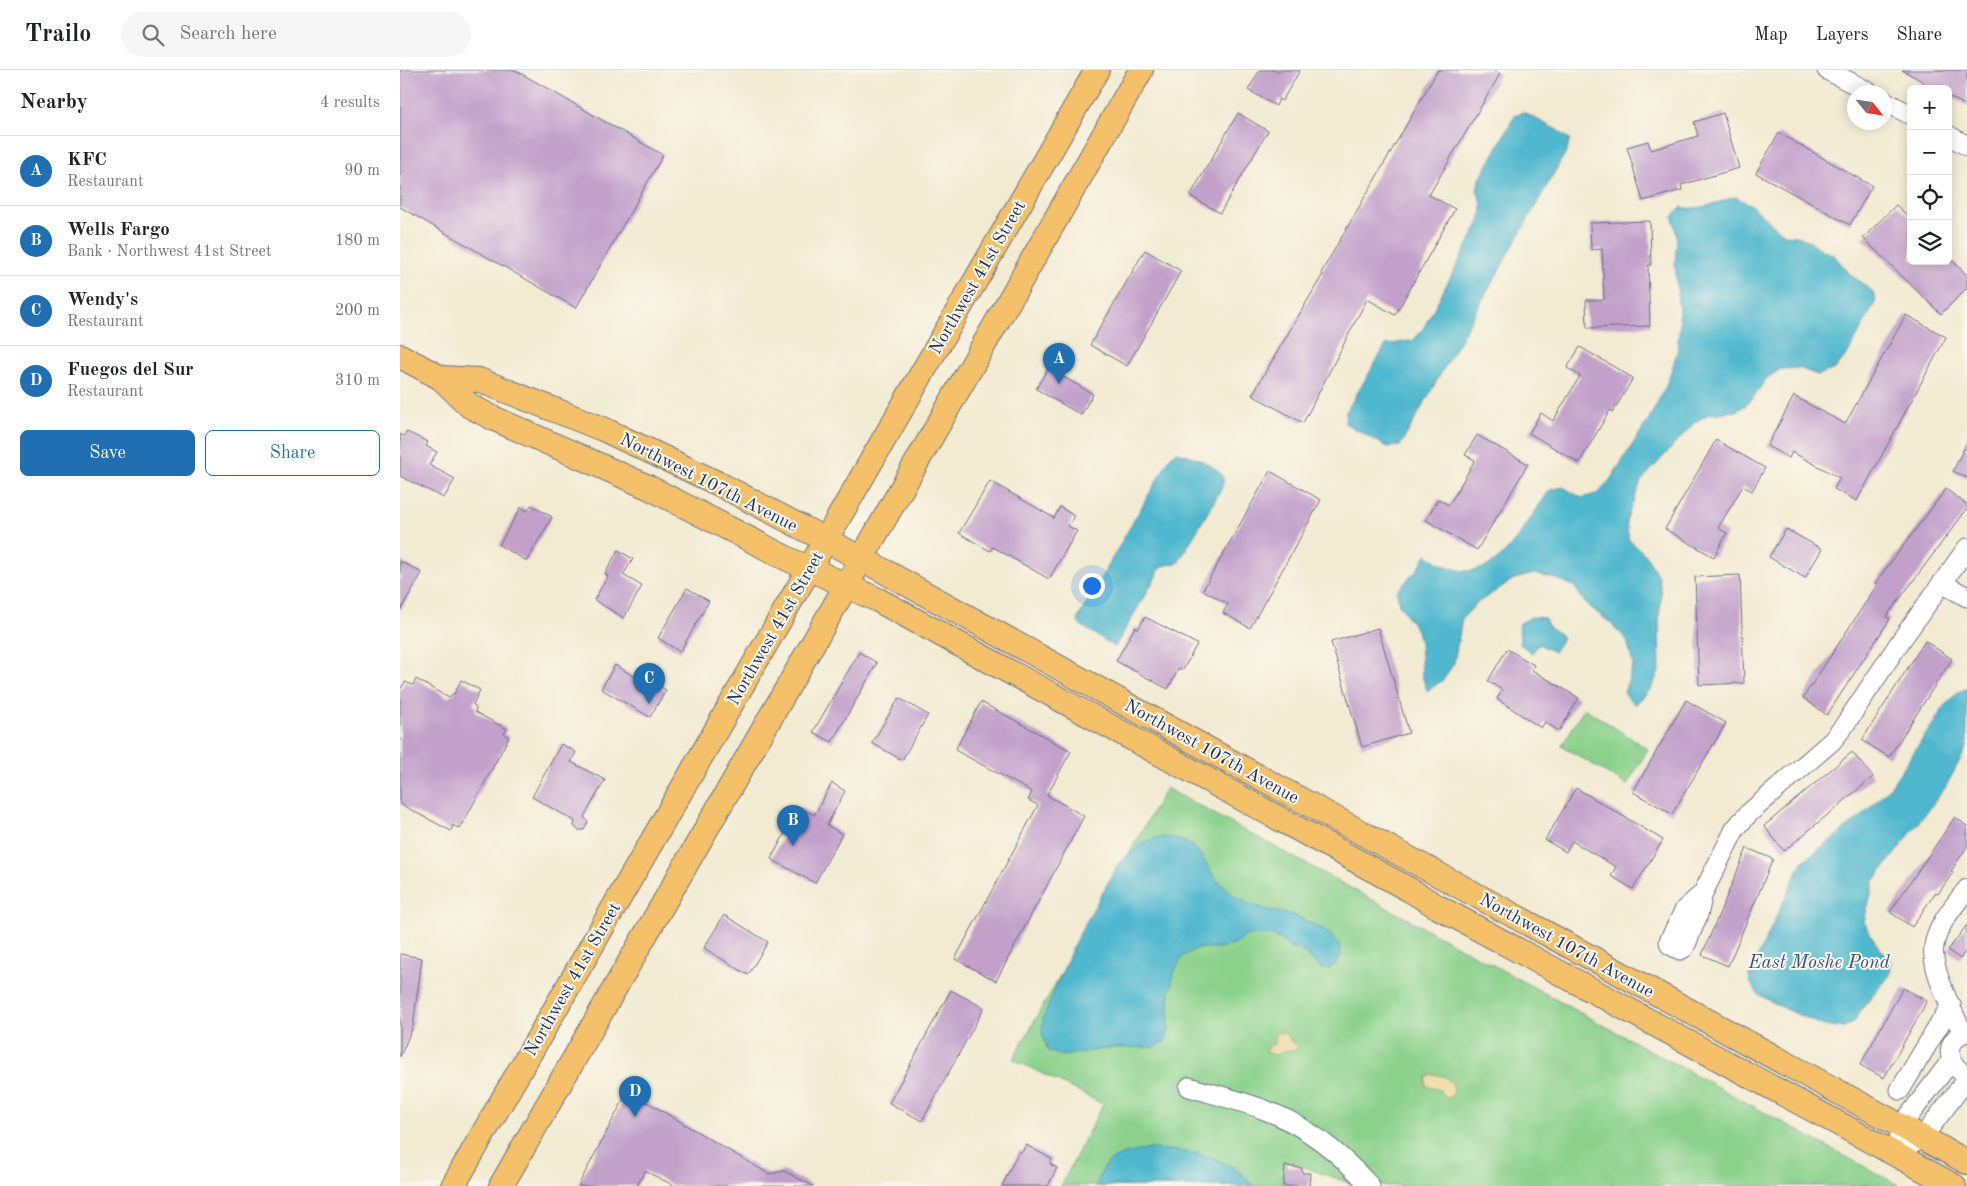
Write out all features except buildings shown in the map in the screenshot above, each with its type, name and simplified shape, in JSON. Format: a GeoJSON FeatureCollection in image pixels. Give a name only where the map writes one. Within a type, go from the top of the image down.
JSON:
{"type":"FeatureCollection","features":[{"type":"Feature","properties":{"kind":"main road","name":"Northwest 41st Street"},"geometry":{"type":"LineString","coordinates":[[452,1186],[1097,70]]}},
{"type":"Feature","properties":{"kind":"main road"},"geometry":{"type":"LineString","coordinates":[[501,1186],[862,559],[1140,70]]}},
{"type":"Feature","properties":{"kind":"main road","name":"Northwest 107th Avenue"},"geometry":{"type":"LineString","coordinates":[[400,356],[441,378],[470,406],[648,487],[809,569],[878,600],[1954,1186]]}},
{"type":"Feature","properties":{"kind":"main road","name":"Northwest 107th Avenue"},"geometry":{"type":"LineString","coordinates":[[441,378],[479,380],[599,428],[689,469],[862,559],[1189,740],[1967,1162]]}},
{"type":"Feature","properties":{"kind":"street"},"geometry":{"type":"LineString","coordinates":[[1828,70],[1856,85]]}},
{"type":"Feature","properties":{"kind":"street"},"geometry":{"type":"LineString","coordinates":[[1892,105],[1907,113]]}},
{"type":"Feature","properties":{"kind":"street"},"geometry":{"type":"LineString","coordinates":[[1952,138],[1967,146]]}},
{"type":"Feature","properties":{"kind":"street"},"geometry":{"type":"LineString","coordinates":[[1703,893],[1727,842],[1741,821],[1825,746],[1844,726],[1902,639],[1967,548]]}},
{"type":"Feature","properties":{"kind":"street"},"geometry":{"type":"LineString","coordinates":[[1942,583],[1967,597]]}},
{"type":"Feature","properties":{"kind":"street"},"geometry":{"type":"LineString","coordinates":[[1967,889],[1949,914],[1934,944],[1933,958],[1951,1006],[1965,1033],[1958,1036],[1950,1048],[1951,1061],[1957,1069],[1967,1074]]}},
{"type":"Feature","properties":{"kind":"street"},"geometry":{"type":"LineString","coordinates":[[1900,1090],[1951,1006]]}},
{"type":"Feature","properties":{"kind":"street"},"geometry":{"type":"LineString","coordinates":[[1896,1155],[1901,1126],[1951,1061]]}},
{"type":"Feature","properties":{"kind":"street"},"geometry":{"type":"LineString","coordinates":[[1896,1155],[1922,1138],[1962,1085],[1940,1076]]}},
{"type":"Feature","properties":{"kind":"street"},"geometry":{"type":"LineString","coordinates":[[1189,1087],[1263,1109],[1305,1130],[1345,1159],[1370,1186]]}},
{"type":"Feature","properties":{"kind":"green space"},"geometry":{"type":"Polygon","coordinates":[[[1584,708],[1648,749],[1627,785],[1562,746],[1584,708]]]}},
{"type":"Feature","properties":{"kind":"green space"},"geometry":{"type":"Polygon","coordinates":[[[1166,788],[1900,1186],[1358,1186],[1287,1161],[1282,1186],[1061,1186],[1103,1104],[1013,1059],[1166,788]]]}},
{"type":"Feature","properties":{"kind":"sand"},"geometry":{"type":"Polygon","coordinates":[[[1279,1032],[1286,1034],[1298,1046],[1296,1050],[1286,1050],[1277,1055],[1269,1054],[1266,1051],[1269,1046],[1274,1044],[1274,1036],[1279,1032]]]}},
{"type":"Feature","properties":{"kind":"sand"},"geometry":{"type":"Polygon","coordinates":[[[1434,1074],[1445,1077],[1453,1084],[1454,1092],[1452,1096],[1446,1098],[1440,1090],[1426,1086],[1426,1079],[1429,1075],[1434,1074]]]}},
{"type":"Feature","properties":{"kind":"water"},"geometry":{"type":"Polygon","coordinates":[[[1523,112],[1570,139],[1567,150],[1400,446],[1387,447],[1345,423],[1346,412],[1386,345],[1414,340],[1423,329],[1481,220],[1482,205],[1477,189],[1479,181],[1515,115],[1523,112]]]}},
{"type":"Feature","properties":{"kind":"water"},"geometry":{"type":"Polygon","coordinates":[[[1736,197],[1751,205],[1786,235],[1797,236],[1810,241],[1822,250],[1834,255],[1850,274],[1873,292],[1876,301],[1850,350],[1835,369],[1817,375],[1799,368],[1781,369],[1767,378],[1750,402],[1737,411],[1709,414],[1695,422],[1641,481],[1626,521],[1629,540],[1645,554],[1659,578],[1661,593],[1659,621],[1660,670],[1651,689],[1635,705],[1624,693],[1633,665],[1627,640],[1608,621],[1586,604],[1574,586],[1553,578],[1534,574],[1514,579],[1477,603],[1462,619],[1454,663],[1443,680],[1427,691],[1422,675],[1420,643],[1417,630],[1399,604],[1397,591],[1418,569],[1426,554],[1449,567],[1469,571],[1486,567],[1500,557],[1514,543],[1550,490],[1563,487],[1582,498],[1599,493],[1610,480],[1649,419],[1666,386],[1677,353],[1680,324],[1675,264],[1677,238],[1673,217],[1682,207],[1702,207],[1736,197]]]}},
{"type":"Feature","properties":{"kind":"water"},"geometry":{"type":"Polygon","coordinates":[[[1176,452],[1194,457],[1215,468],[1222,476],[1222,488],[1178,563],[1162,566],[1115,647],[1079,624],[1078,618],[1171,456],[1176,452]]]}},
{"type":"Feature","properties":{"kind":"water"},"geometry":{"type":"Polygon","coordinates":[[[1531,617],[1545,618],[1548,626],[1562,636],[1562,641],[1554,652],[1539,644],[1532,653],[1520,644],[1519,624],[1531,617]]]}},
{"type":"Feature","properties":{"kind":"water","name":"East Moshe Pond"},"geometry":{"type":"Polygon","coordinates":[[[1967,689],[1967,747],[1945,788],[1874,881],[1864,922],[1875,942],[1891,962],[1890,975],[1861,1010],[1854,1022],[1844,1028],[1824,1026],[1777,1005],[1758,994],[1750,982],[1749,975],[1802,862],[1861,817],[1891,786],[1945,706],[1958,692],[1967,689]]]}},
{"type":"Feature","properties":{"kind":"water"},"geometry":{"type":"Polygon","coordinates":[[[1159,837],[1174,838],[1187,843],[1199,852],[1216,879],[1232,894],[1249,904],[1294,915],[1325,930],[1339,943],[1341,955],[1335,965],[1329,969],[1321,968],[1299,949],[1291,949],[1280,939],[1268,935],[1247,935],[1233,945],[1219,948],[1198,948],[1183,956],[1174,972],[1169,999],[1169,1029],[1165,1042],[1154,1047],[1108,1048],[1062,1056],[1048,1051],[1042,1033],[1043,1018],[1075,942],[1119,863],[1143,842],[1159,837]]]}},
{"type":"Feature","properties":{"kind":"water"},"geometry":{"type":"Polygon","coordinates":[[[1151,1149],[1180,1151],[1207,1156],[1232,1167],[1254,1186],[1097,1186],[1100,1175],[1105,1167],[1116,1157],[1151,1149]]]}},
{"type":"Feature","properties":{"kind":"place","name":"KFC"},"geometry":{"type":"Point","coordinates":[1059,384]}},
{"type":"Feature","properties":{"kind":"place","name":"Wendy's"},"geometry":{"type":"Point","coordinates":[649,704]}},
{"type":"Feature","properties":{"kind":"place","name":"Wells Fargo"},"geometry":{"type":"Point","coordinates":[793,846]}},
{"type":"Feature","properties":{"kind":"place","name":"Fuegos del Sur"},"geometry":{"type":"Point","coordinates":[635,1117]}}]}
